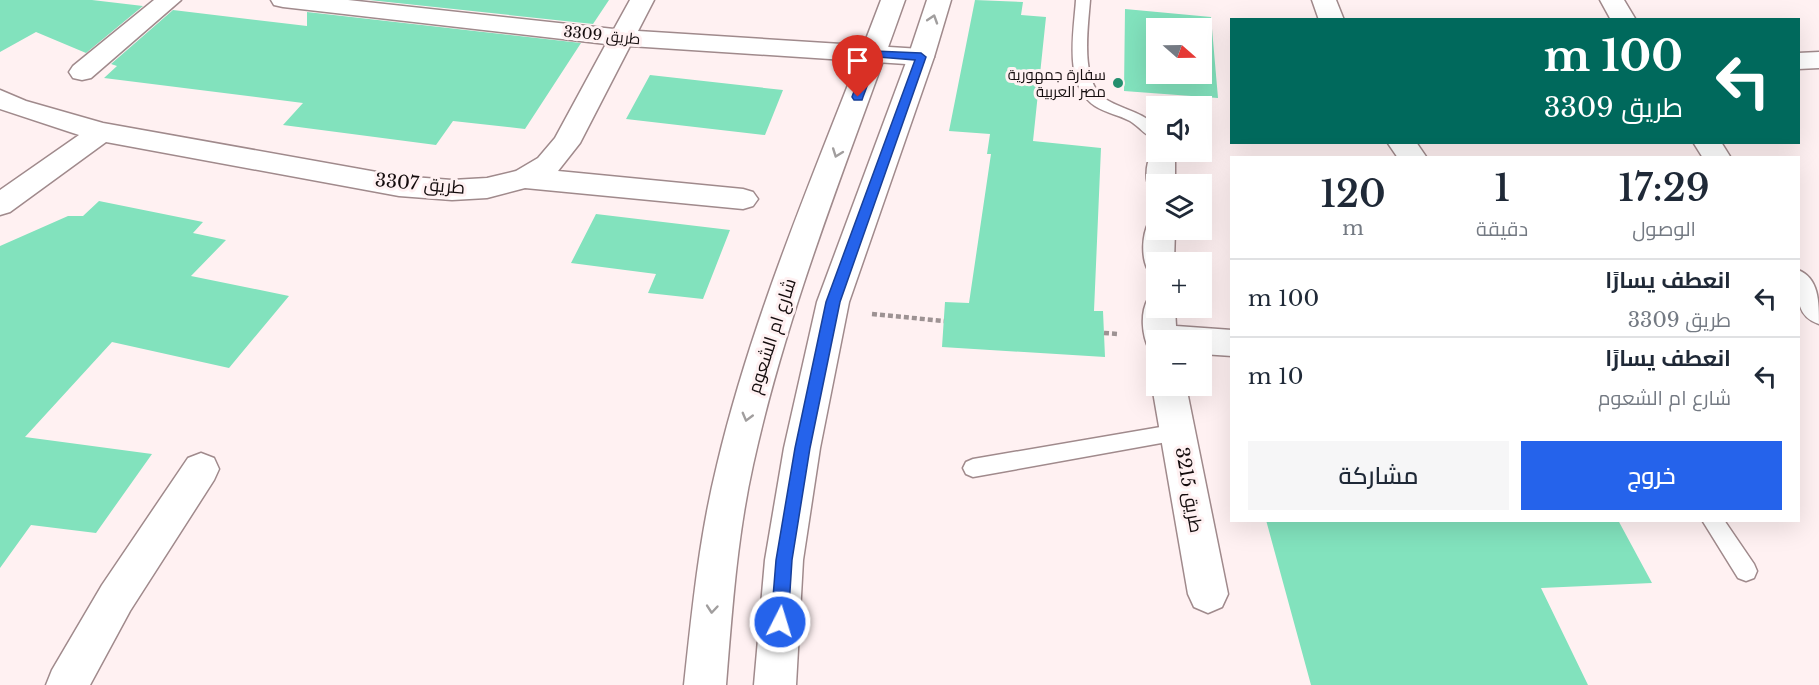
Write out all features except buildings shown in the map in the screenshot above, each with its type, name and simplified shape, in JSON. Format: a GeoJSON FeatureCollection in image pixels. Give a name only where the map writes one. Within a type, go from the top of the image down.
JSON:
{"type":"FeatureCollection","features":[{"type":"Feature","properties":{"kind":"street"},"geometry":{"type":"LineString","coordinates":[[82,72],[169,0]]}},
{"type":"Feature","properties":{"kind":"street","name":"طريق 3309"},"geometry":{"type":"LineString","coordinates":[[284,0],[381,5],[623,38],[921,57]]}},
{"type":"Feature","properties":{"kind":"street","name":"طريق 3307"},"geometry":{"type":"LineString","coordinates":[[0,98],[16,107],[101,132],[399,186],[452,190],[488,188],[525,178],[548,165],[566,143],[642,0]]}},
{"type":"Feature","properties":{"kind":"street","name":"شارع ام الشعوم"},"geometry":{"type":"LineString","coordinates":[[705,685],[715,572],[734,466],[756,382],[783,301],[893,0]]}},
{"type":"Feature","properties":{"kind":"street"},"geometry":{"type":"LineString","coordinates":[[775,685],[784,560],[802,448],[833,302],[921,57],[939,0]]}},
{"type":"Feature","properties":{"kind":"street"},"geometry":{"type":"LineString","coordinates":[[1324,0],[1331,18]]}},
{"type":"Feature","properties":{"kind":"street"},"geometry":{"type":"LineString","coordinates":[[1612,0],[1623,18]]}},
{"type":"Feature","properties":{"kind":"street"},"geometry":{"type":"LineString","coordinates":[[1800,61],[1819,60]]}},
{"type":"Feature","properties":{"kind":"street"},"geometry":{"type":"LineString","coordinates":[[0,205],[101,132]]}},
{"type":"Feature","properties":{"kind":"street"},"geometry":{"type":"LineString","coordinates":[[525,178],[742,199]]}},
{"type":"Feature","properties":{"kind":"street"},"geometry":{"type":"LineString","coordinates":[[1212,342],[1230,343]]}},
{"type":"Feature","properties":{"kind":"street","name":"طريق 3215"},"geometry":{"type":"LineString","coordinates":[[1172,396],[1208,594]]}},
{"type":"Feature","properties":{"kind":"street"},"geometry":{"type":"LineString","coordinates":[[67,685],[116,598],[201,469]]}},
{"type":"Feature","properties":{"kind":"lane"},"geometry":{"type":"LineString","coordinates":[[1083,0],[1082,72],[1085,87],[1091,97],[1102,104],[1136,116],[1146,125]]}},
{"type":"Feature","properties":{"kind":"lane"},"geometry":{"type":"LineString","coordinates":[[973,468],[1178,432]]}},
{"type":"Feature","properties":{"kind":"lane"},"geometry":{"type":"LineString","coordinates":[[1713,522],[1746,571]]}},
{"type":"Feature","properties":{"kind":"path"},"geometry":{"type":"LineString","coordinates":[[832,310],[944,321]]}},
{"type":"Feature","properties":{"kind":"place","name":"سفارة جمهورية مصر العربية"},"geometry":{"type":"Point","coordinates":[1118,83]}},
{"type":"Feature","properties":{"kind":"route"},"geometry":{"type":"LineString","coordinates":[[780,622],[784,560],[802,448],[833,302],[921,57],[874,54],[858,97]]}}]}
